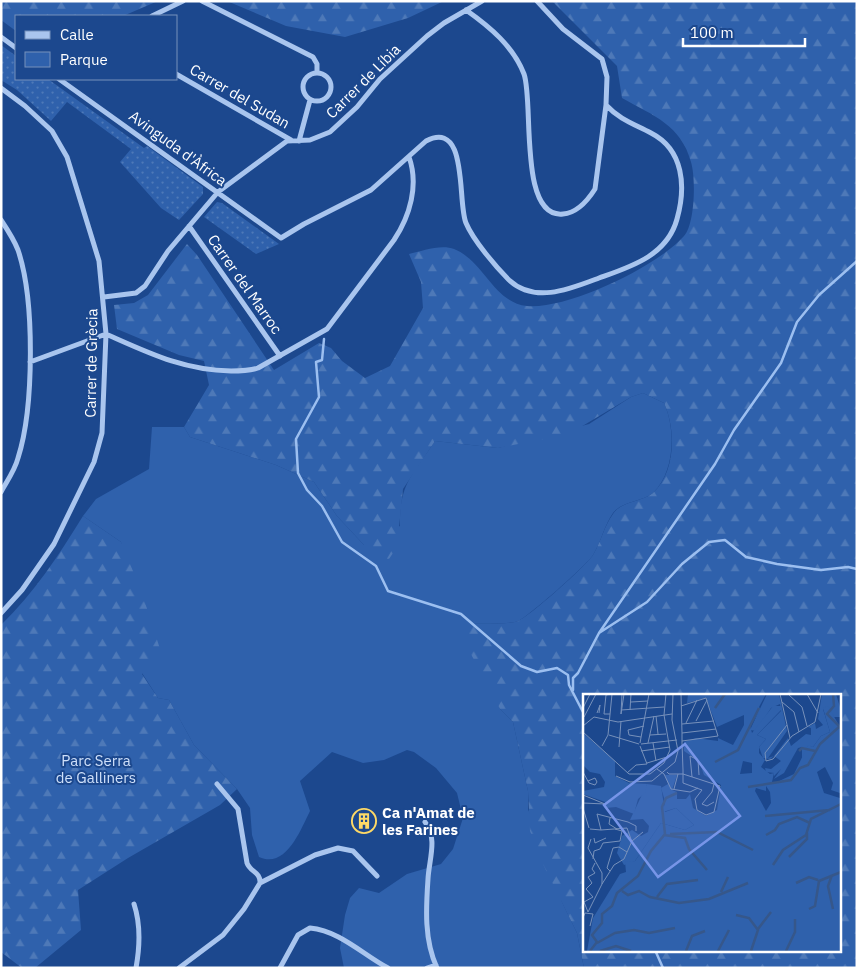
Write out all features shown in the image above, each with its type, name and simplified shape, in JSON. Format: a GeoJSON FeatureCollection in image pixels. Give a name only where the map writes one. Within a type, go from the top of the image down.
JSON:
{"type":"FeatureCollection","features":[{"type":"Feature","properties":{"kind":"street"},"geometry":{"type":"LineString","coordinates":[[154,15],[184,1]]}},
{"type":"Feature","properties":{"kind":"street"},"geometry":{"type":"LineString","coordinates":[[202,1],[313,57],[317,64],[317,73]]}},
{"type":"Feature","properties":{"kind":"street","name":"Carrer de Líbia"},"geometry":{"type":"LineString","coordinates":[[292,140],[299,141],[321,137],[330,132],[357,107],[380,79],[420,42],[444,23],[482,1]]}},
{"type":"Feature","properties":{"kind":"street"},"geometry":{"type":"LineString","coordinates":[[466,10],[497,34],[513,54],[523,72],[528,90],[534,185],[543,204],[552,213],[566,214],[589,198],[595,189],[608,77],[602,59],[563,29],[537,1]]}},
{"type":"Feature","properties":{"kind":"street"},"geometry":{"type":"LineString","coordinates":[[1,37],[15,47]]}},
{"type":"Feature","properties":{"kind":"street"},"geometry":{"type":"LineString","coordinates":[[317,73],[327,77],[331,88],[327,98],[322,101],[310,100],[303,92],[302,87],[307,77],[317,73]]}},
{"type":"Feature","properties":{"kind":"street","name":"Carrer del Sudan"},"geometry":{"type":"LineString","coordinates":[[178,75],[292,140]]}},
{"type":"Feature","properties":{"kind":"street","name":"Avinguda d'Àfrica"},"geometry":{"type":"LineString","coordinates":[[60,80],[281,238],[371,190],[409,157]]}},
{"type":"Feature","properties":{"kind":"street","name":"Carrer de Grècia"},"geometry":{"type":"LineString","coordinates":[[1,88],[25,106],[52,132],[67,157],[99,261],[104,297],[106,334],[102,434],[94,462],[54,544],[22,590],[1,612]]}},
{"type":"Feature","properties":{"kind":"street"},"geometry":{"type":"LineString","coordinates":[[299,141],[310,100]]}},
{"type":"Feature","properties":{"kind":"street"},"geometry":{"type":"LineString","coordinates":[[30,362],[106,334],[180,364],[199,369],[251,371],[280,356],[327,328],[404,225],[414,174],[409,157],[432,138],[440,137],[448,141],[457,155],[463,214],[475,238],[504,275],[515,285],[537,293],[563,290],[642,261],[667,240],[676,221],[682,180],[677,160],[659,138],[624,121],[606,105]]}},
{"type":"Feature","properties":{"kind":"street"},"geometry":{"type":"LineString","coordinates":[[104,297],[136,293],[145,286],[168,251],[218,192],[287,141],[292,140]]}},
{"type":"Feature","properties":{"kind":"street"},"geometry":{"type":"LineString","coordinates":[[1,220],[17,249],[23,272],[30,362],[29,397],[23,437],[18,459],[1,492]]}},
{"type":"Feature","properties":{"kind":"street","name":"Carrer del Marroc"},"geometry":{"type":"LineString","coordinates":[[189,226],[280,356]]}},
{"type":"Feature","properties":{"kind":"street"},"geometry":{"type":"LineString","coordinates":[[216,784],[238,809],[246,863],[248,868],[258,874],[260,884]]}},
{"type":"Feature","properties":{"kind":"street"},"geometry":{"type":"LineString","coordinates":[[425,822],[430,828],[432,853],[428,877],[427,925],[437,966],[427,968]]}},
{"type":"Feature","properties":{"kind":"street"},"geometry":{"type":"LineString","coordinates":[[179,968],[223,935],[239,916],[260,884],[314,855],[338,848],[353,851],[377,876]]}},
{"type":"Feature","properties":{"kind":"street"},"geometry":{"type":"LineString","coordinates":[[134,904],[139,918],[136,968]]}},
{"type":"Feature","properties":{"kind":"street"},"geometry":{"type":"LineString","coordinates":[[280,968],[298,935],[310,928],[325,930],[337,936],[388,968]]}},
{"type":"Feature","properties":{"kind":"green space"},"geometry":{"type":"Polygon","coordinates":[[[1,1],[158,1],[125,15],[15,15],[15,30],[1,20],[1,1]]]}},
{"type":"Feature","properties":{"kind":"green space"},"geometry":{"type":"Polygon","coordinates":[[[227,1],[444,1],[408,18],[345,37],[286,26],[227,1]]]}},
{"type":"Feature","properties":{"kind":"green space"},"geometry":{"type":"Polygon","coordinates":[[[552,1],[857,1],[857,968],[584,968],[577,933],[542,862],[530,831],[528,791],[513,722],[500,709],[463,639],[469,624],[518,621],[534,610],[593,555],[610,519],[617,510],[626,504],[648,496],[661,484],[670,462],[672,450],[671,425],[664,403],[643,393],[631,397],[569,434],[498,448],[435,441],[403,489],[397,547],[387,562],[364,545],[337,516],[314,482],[276,465],[190,437],[184,427],[209,385],[204,361],[179,355],[117,329],[114,305],[134,303],[148,295],[187,244],[197,255],[274,370],[319,343],[331,348],[342,361],[365,378],[390,366],[423,308],[421,282],[409,254],[443,247],[454,249],[464,254],[473,262],[497,290],[516,303],[527,306],[565,301],[611,284],[654,260],[684,236],[688,230],[694,200],[693,169],[686,149],[680,139],[665,123],[622,98],[617,66],[552,1]]]}},
{"type":"Feature","properties":{"kind":"green space"},"geometry":{"type":"Polygon","coordinates":[[[1,45],[15,55],[15,80],[49,80],[144,148],[147,146],[203,187],[203,194],[179,220],[161,208],[120,162],[131,149],[67,102],[51,121],[17,90],[1,80],[1,45]]]}},
{"type":"Feature","properties":{"kind":"green space"},"geometry":{"type":"Polygon","coordinates":[[[217,202],[222,203],[279,244],[256,254],[204,217],[217,202]]]}},
{"type":"Feature","properties":{"kind":"green space"},"geometry":{"type":"Polygon","coordinates":[[[643,393],[664,403],[668,413],[672,437],[671,450],[666,474],[660,484],[648,496],[617,509],[610,518],[596,550],[589,560],[524,617],[518,621],[507,623],[469,624],[500,709],[513,722],[528,791],[528,809],[562,902],[577,933],[584,968],[344,968],[340,948],[345,915],[350,898],[359,888],[379,893],[407,874],[441,864],[453,849],[463,818],[457,793],[436,768],[414,752],[407,750],[384,760],[363,763],[332,752],[300,781],[310,811],[297,838],[277,858],[259,857],[252,835],[250,808],[237,789],[194,745],[169,700],[158,698],[142,673],[121,542],[83,516],[96,499],[149,469],[152,427],[184,427],[190,437],[276,465],[314,482],[337,516],[364,545],[400,526],[400,512],[405,489],[414,471],[435,441],[498,448],[589,424],[631,397],[643,393]]]}},
{"type":"Feature","properties":{"kind":"green space","name":"Parc Serra de Galliners"},"geometry":{"type":"Polygon","coordinates":[[[83,516],[121,542],[142,593],[160,649],[142,674],[158,698],[169,700],[194,745],[237,789],[220,805],[128,858],[78,890],[81,930],[35,968],[22,968],[1,952],[1,625],[45,573],[83,516]]]}},
{"type":"Feature","properties":{"kind":"waterway"},"geometry":{"type":"LineString","coordinates":[[599,633],[715,464],[734,430],[781,363],[797,322],[819,295],[857,261]]}},
{"type":"Feature","properties":{"kind":"waterway"},"geometry":{"type":"LineString","coordinates":[[324,339],[322,360],[316,362],[319,397],[296,439],[298,473],[307,490],[322,506],[342,542],[376,566],[388,591],[461,614],[521,666],[537,672],[557,668],[568,675],[569,685],[583,712]]}},
{"type":"Feature","properties":{"kind":"waterway"},"geometry":{"type":"LineString","coordinates":[[573,690],[573,678],[578,673],[599,633],[647,602],[682,564],[709,542],[725,540],[746,557],[777,564],[821,570],[848,567],[857,569]]}},
{"type":"Feature","properties":{"kind":"waterway"},"geometry":{"type":"LineString","coordinates":[[656,952],[663,968]]}},
{"type":"Feature","properties":{"kind":"place","name":"Ca n'Amat de les Farines"},"geometry":{"type":"Point","coordinates":[364,821]}}]}
